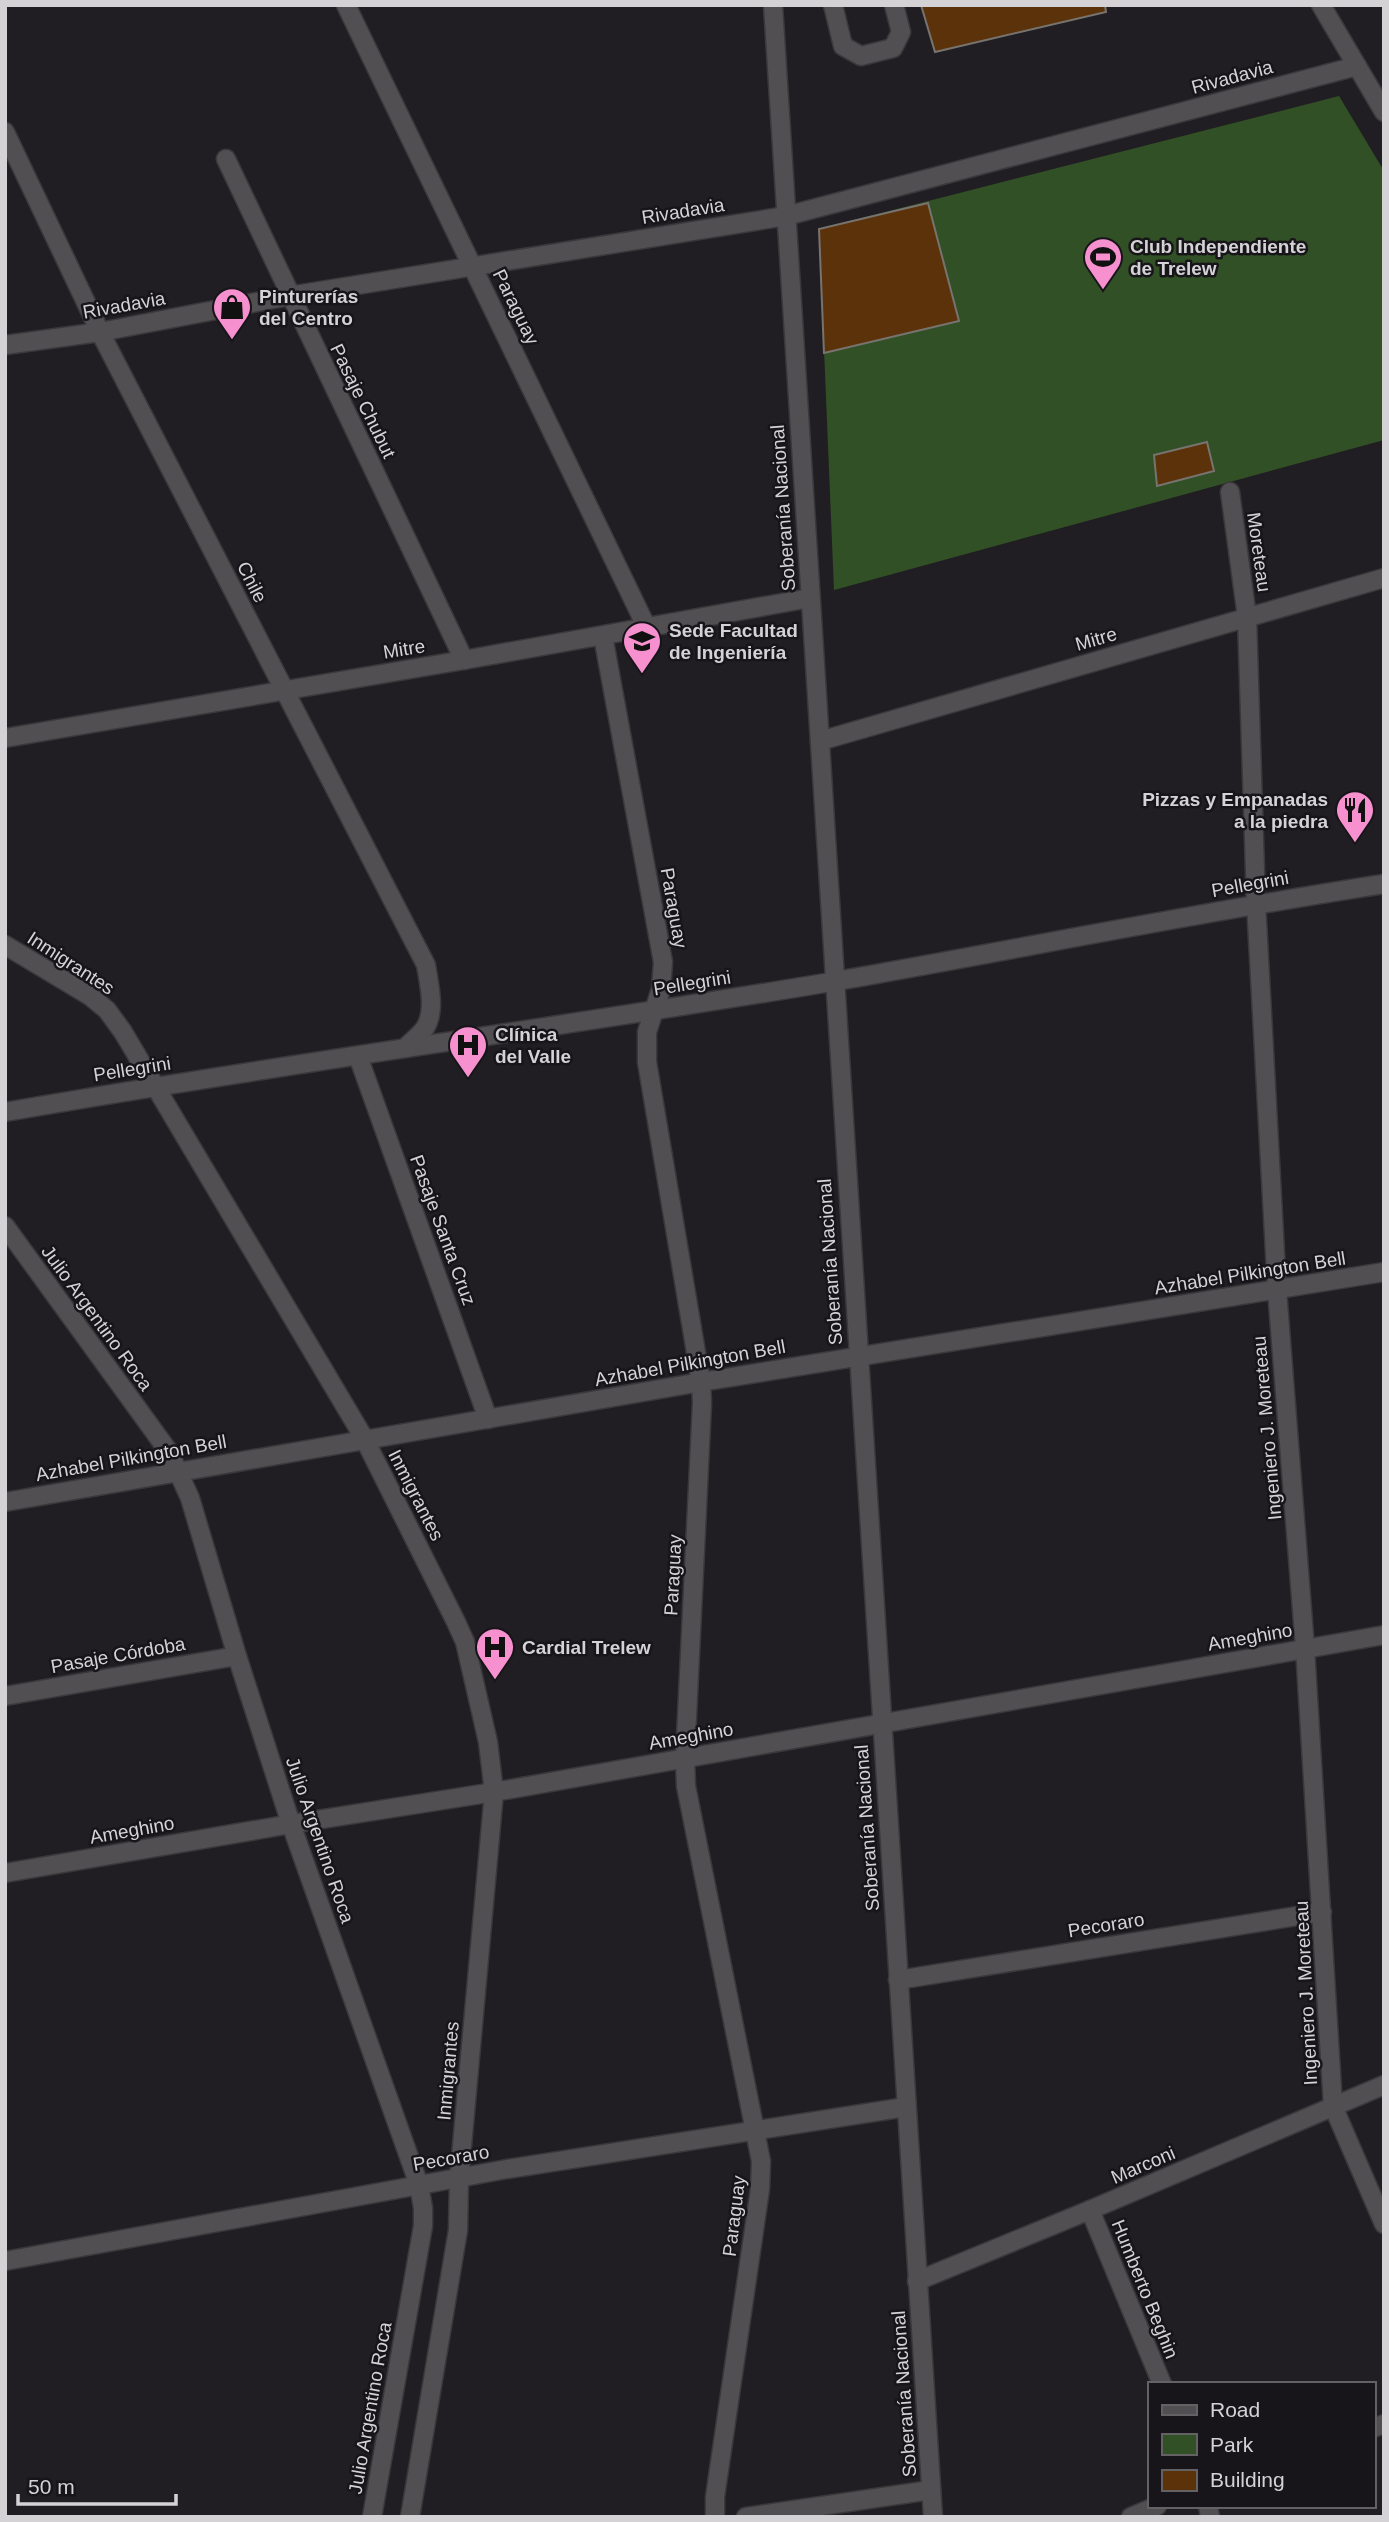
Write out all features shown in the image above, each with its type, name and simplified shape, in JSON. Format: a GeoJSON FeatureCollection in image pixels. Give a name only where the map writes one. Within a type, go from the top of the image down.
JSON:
{"type":"FeatureCollection","features":[{"type":"Feature","properties":{"kind":"street","name":"Paraguay"},"geometry":{"type":"LineString","coordinates":[[346,5],[647,628]]}},
{"type":"Feature","properties":{"kind":"street","name":"Soberanía Nacional"},"geometry":{"type":"LineString","coordinates":[[773,5],[933,2517]]}},
{"type":"Feature","properties":{"kind":"street"},"geometry":{"type":"LineString","coordinates":[[833,5],[842,46],[861,56],[893,48],[901,32],[894,5]]}},
{"type":"Feature","properties":{"kind":"street"},"geometry":{"type":"LineString","coordinates":[[1321,5],[1384,112]]}},
{"type":"Feature","properties":{"kind":"street","name":"Rivadavia"},"geometry":{"type":"LineString","coordinates":[[5,345],[100,332],[289,296],[786,216],[1357,66]]}},
{"type":"Feature","properties":{"kind":"street","name":"Chile"},"geometry":{"type":"LineString","coordinates":[[5,132],[100,332],[426,965],[431,1000],[429,1016],[425,1027],[405,1048]]}},
{"type":"Feature","properties":{"kind":"street","name":"Pasaje Chubut"},"geometry":{"type":"LineString","coordinates":[[226,159],[464,660]]}},
{"type":"Feature","properties":{"kind":"street","name":"Moreteau"},"geometry":{"type":"LineString","coordinates":[[1230,492],[1247,617]]}},
{"type":"Feature","properties":{"kind":"street","name":"Mitre"},"geometry":{"type":"LineString","coordinates":[[820,741],[1384,578]]}},
{"type":"Feature","properties":{"kind":"street","name":"Mitre"},"geometry":{"type":"LineString","coordinates":[[5,738],[810,598]]}},
{"type":"Feature","properties":{"kind":"street","name":"Ingeniero J. Moreteau"},"geometry":{"type":"LineString","coordinates":[[1247,617],[1256,903],[1277,1290],[1305,1648],[1334,2106],[1384,2224]]}},
{"type":"Feature","properties":{"kind":"street","name":"Paraguay"},"geometry":{"type":"LineString","coordinates":[[603,636],[663,962],[661,989],[647,1032],[647,1062],[701,1382],[686,1786],[761,2161],[760,2189],[715,2497],[715,2517]]}},
{"type":"Feature","properties":{"kind":"street","name":"Pellegrini"},"geometry":{"type":"LineString","coordinates":[[5,1112],[155,1086],[654,1011],[834,981],[1256,903],[1384,884]]}},
{"type":"Feature","properties":{"kind":"street","name":"Inmigrantes"},"geometry":{"type":"LineString","coordinates":[[5,945],[90,996],[107,1010],[365,1438],[465,1642],[488,1742],[494,1792],[459,2179]]}},
{"type":"Feature","properties":{"kind":"street","name":"Pasaje Santa Cruz"},"geometry":{"type":"LineString","coordinates":[[358,1056],[488,1419]]}},
{"type":"Feature","properties":{"kind":"street","name":"Julio Argentino Roca"},"geometry":{"type":"LineString","coordinates":[[5,1226],[169,1452],[190,1498],[237,1657],[291,1824],[419,2185],[424,2208],[423,2226],[372,2517]]}},
{"type":"Feature","properties":{"kind":"street","name":"Azhabel Pilkington Bell"},"geometry":{"type":"LineString","coordinates":[[5,1502],[365,1438],[1384,1272]]}},
{"type":"Feature","properties":{"kind":"street","name":"Ameghino"},"geometry":{"type":"LineString","coordinates":[[5,1873],[494,1792],[1384,1635]]}},
{"type":"Feature","properties":{"kind":"street","name":"Pasaje Córdoba"},"geometry":{"type":"LineString","coordinates":[[5,1696],[237,1657]]}},
{"type":"Feature","properties":{"kind":"street","name":"Pecoraro"},"geometry":{"type":"LineString","coordinates":[[898,1980],[1322,1912]]}},
{"type":"Feature","properties":{"kind":"street","name":"Marconi"},"geometry":{"type":"LineString","coordinates":[[917,2281],[1384,2085]]}},
{"type":"Feature","properties":{"kind":"street","name":"Pecoraro"},"geometry":{"type":"LineString","coordinates":[[5,2261],[507,2169],[906,2107]]}},
{"type":"Feature","properties":{"kind":"street"},"geometry":{"type":"LineString","coordinates":[[410,2517],[458,2230],[459,2179]]}},
{"type":"Feature","properties":{"kind":"street","name":"Humberto Beghin"},"geometry":{"type":"LineString","coordinates":[[1090,2210],[1160,2382]]}},
{"type":"Feature","properties":{"kind":"street"},"geometry":{"type":"LineString","coordinates":[[746,2517],[931,2490]]}},
{"type":"Feature","properties":{"kind":"street"},"geometry":{"type":"LineString","coordinates":[[1130,2517],[1152,2508]]}},
{"type":"Feature","properties":{"kind":"green space","name":"Club Independiente de Trelew"},"geometry":{"type":"Polygon","coordinates":[[[1339,96],[1384,171],[1384,440],[834,590],[819,229],[1339,96]]]}},
{"type":"Feature","properties":{"kind":"building"},"geometry":{"type":"Polygon","coordinates":[[[921,5],[1105,5],[1106,12],[935,52],[921,5]]]}},
{"type":"Feature","properties":{"kind":"building"},"geometry":{"type":"Polygon","coordinates":[[[928,203],[959,321],[824,353],[819,229],[928,203]]]}},
{"type":"Feature","properties":{"kind":"building"},"geometry":{"type":"Polygon","coordinates":[[[1207,442],[1214,471],[1157,486],[1154,455],[1207,442]]]}},
{"type":"Feature","properties":{"kind":"place","name":"Club Independiente de Trelew"},"geometry":{"type":"Point","coordinates":[1103,291]}},
{"type":"Feature","properties":{"kind":"place","name":"Pinturerías del Centro"},"geometry":{"type":"Point","coordinates":[232,341]}},
{"type":"Feature","properties":{"kind":"place","name":"Sede Facultad de Ingeniería"},"geometry":{"type":"Point","coordinates":[642,675]}},
{"type":"Feature","properties":{"kind":"place","name":"Pizzas y Empanadas a la piedra"},"geometry":{"type":"Point","coordinates":[1355,844]}},
{"type":"Feature","properties":{"kind":"place","name":"Clínica del Valle"},"geometry":{"type":"Point","coordinates":[468,1079]}},
{"type":"Feature","properties":{"kind":"place","name":"Cardial Trelew"},"geometry":{"type":"Point","coordinates":[495,1681]}}]}
